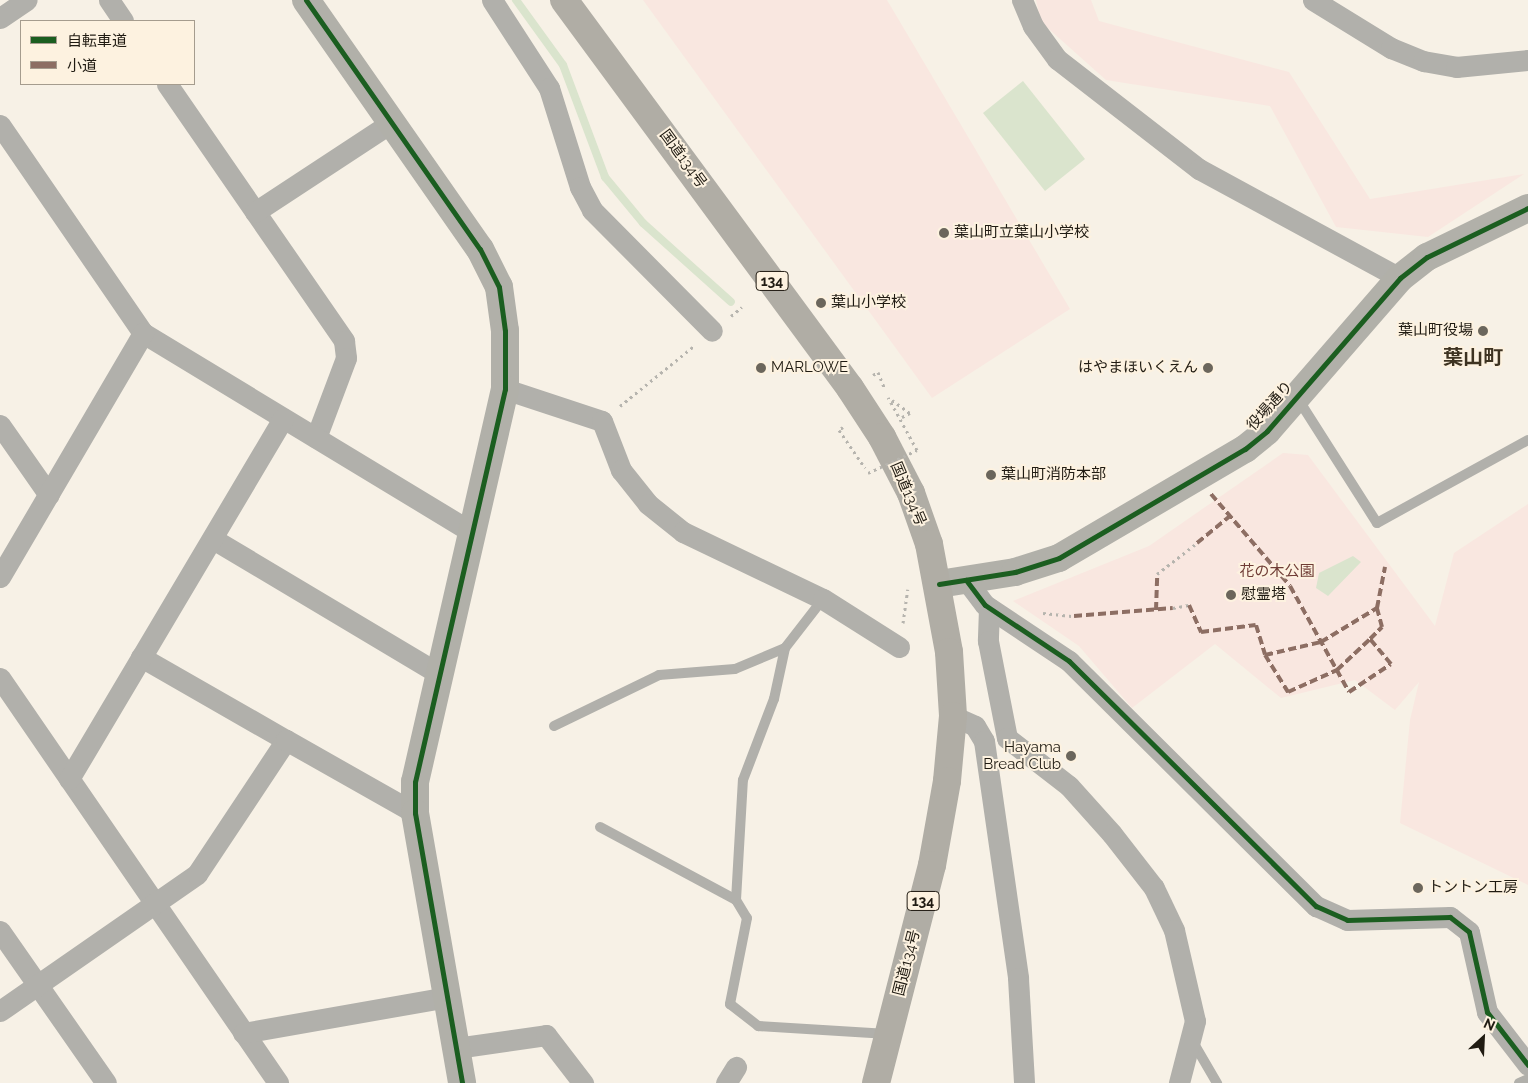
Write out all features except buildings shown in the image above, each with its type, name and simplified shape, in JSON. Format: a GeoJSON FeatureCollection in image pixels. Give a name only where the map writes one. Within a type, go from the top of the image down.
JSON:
{"type":"FeatureCollection","features":[{"type":"Feature","properties":{"kind":"highway","name":"国道134号"},"geometry":{"type":"LineString","coordinates":[[564,0],[882,437],[910,493],[939,584],[953,716],[932,865],[876,1083]]}},
{"type":"Feature","properties":{"kind":"street"},"geometry":{"type":"LineString","coordinates":[[0,18],[27,0]]}},
{"type":"Feature","properties":{"kind":"street"},"geometry":{"type":"LineString","coordinates":[[109,0],[123,20]]}},
{"type":"Feature","properties":{"kind":"street"},"geometry":{"type":"LineString","coordinates":[[306,0],[480,249],[499,287],[505,332],[505,389],[438,673],[415,782],[415,813],[462,1083]]}},
{"type":"Feature","properties":{"kind":"street"},"geometry":{"type":"LineString","coordinates":[[492,0],[549,88],[580,187],[592,210],[712,331]]}},
{"type":"Feature","properties":{"kind":"street"},"geometry":{"type":"LineString","coordinates":[[1022,0],[1033,26],[1057,59],[1199,169],[1400,278]]}},
{"type":"Feature","properties":{"kind":"street"},"geometry":{"type":"LineString","coordinates":[[1313,0],[1391,48],[1423,61],[1456,68],[1528,60]]}},
{"type":"Feature","properties":{"kind":"street"},"geometry":{"type":"LineString","coordinates":[[168,85],[344,341],[346,358],[316,438]]}},
{"type":"Feature","properties":{"kind":"street"},"geometry":{"type":"LineString","coordinates":[[255,212],[392,122]]}},
{"type":"Feature","properties":{"kind":"street"},"geometry":{"type":"LineString","coordinates":[[0,125],[143,333],[472,532]]}},
{"type":"Feature","properties":{"kind":"street","name":"役場通り"},"geometry":{"type":"LineString","coordinates":[[939,584],[966,580],[1059,558],[1245,449],[1296,396],[1400,278],[1427,257],[1528,208]]}},
{"type":"Feature","properties":{"kind":"street"},"geometry":{"type":"LineString","coordinates":[[0,577],[143,333]]}},
{"type":"Feature","properties":{"kind":"street"},"geometry":{"type":"LineString","coordinates":[[505,389],[602,421],[621,470],[648,504],[683,532],[823,599],[899,647]]}},
{"type":"Feature","properties":{"kind":"street"},"geometry":{"type":"LineString","coordinates":[[69,779],[283,419]]}},
{"type":"Feature","properties":{"kind":"street"},"geometry":{"type":"LineString","coordinates":[[0,425],[49,495]]}},
{"type":"Feature","properties":{"kind":"street"},"geometry":{"type":"LineString","coordinates":[[213,539],[438,673]]}},
{"type":"Feature","properties":{"kind":"street"},"geometry":{"type":"LineString","coordinates":[[966,580],[989,608],[1069,661],[1316,906],[1347,920],[1450,917],[1469,932],[1487,1012],[1528,1065]]}},
{"type":"Feature","properties":{"kind":"street"},"geometry":{"type":"LineString","coordinates":[[989,608],[988,641],[1008,738],[1069,786],[1154,888],[1174,930],[1189,978],[1195,1021],[1193,1042],[1180,1083]]}},
{"type":"Feature","properties":{"kind":"street"},"geometry":{"type":"LineString","coordinates":[[141,657],[415,813]]}},
{"type":"Feature","properties":{"kind":"street"},"geometry":{"type":"LineString","coordinates":[[0,678],[151,904],[278,1083]]}},
{"type":"Feature","properties":{"kind":"street"},"geometry":{"type":"LineString","coordinates":[[953,716],[975,726],[984,741],[1018,978],[1024,1083]]}},
{"type":"Feature","properties":{"kind":"street"},"geometry":{"type":"LineString","coordinates":[[0,1011],[208,863],[286,740]]}},
{"type":"Feature","properties":{"kind":"street"},"geometry":{"type":"LineString","coordinates":[[0,931],[106,1083]]}},
{"type":"Feature","properties":{"kind":"street"},"geometry":{"type":"LineString","coordinates":[[243,1033],[447,997]]}},
{"type":"Feature","properties":{"kind":"street"},"geometry":{"type":"LineString","coordinates":[[456,1048],[546,1035],[582,1083]]}},
{"type":"Feature","properties":{"kind":"lane"},"geometry":{"type":"LineString","coordinates":[[1296,396],[1377,523],[1528,440]]}},
{"type":"Feature","properties":{"kind":"lane"},"geometry":{"type":"LineString","coordinates":[[736,900],[743,780],[774,699],[785,648],[823,599]]}},
{"type":"Feature","properties":{"kind":"lane"},"geometry":{"type":"LineString","coordinates":[[554,726],[659,675],[736,669],[785,648]]}},
{"type":"Feature","properties":{"kind":"lane"},"geometry":{"type":"LineString","coordinates":[[600,827],[686,869],[736,900],[747,918],[730,1004],[758,1026],[889,1034]]}},
{"type":"Feature","properties":{"kind":"lane"},"geometry":{"type":"LineString","coordinates":[[1193,1042],[1217,1083]]}},
{"type":"Feature","properties":{"kind":"lane"},"geometry":{"type":"LineString","coordinates":[[1519,1083],[1528,1079]]}},
{"type":"Feature","properties":{"kind":"path"},"geometry":{"type":"LineString","coordinates":[[602,421],[712,331]]}},
{"type":"Feature","properties":{"kind":"path"},"geometry":{"type":"LineString","coordinates":[[839,430],[868,473],[917,450],[888,397],[878,372]]}},
{"type":"Feature","properties":{"kind":"path"},"geometry":{"type":"LineString","coordinates":[[888,397],[910,413]]}},
{"type":"Feature","properties":{"kind":"path"},"geometry":{"type":"LineString","coordinates":[[1157,574],[1197,543]]}},
{"type":"Feature","properties":{"kind":"path"},"geometry":{"type":"LineString","coordinates":[[899,647],[909,584]]}},
{"type":"Feature","properties":{"kind":"path"},"geometry":{"type":"LineString","coordinates":[[1173,608],[1189,605]]}},
{"type":"Feature","properties":{"kind":"path"},"geometry":{"type":"LineString","coordinates":[[1036,612],[1074,616]]}},
{"type":"Feature","properties":{"kind":"green space","name":"葉山町立葉山小学校"},"geometry":{"type":"Polygon","coordinates":[[[643,0],[887,0],[1070,309],[932,398],[643,0]]]}},
{"type":"Feature","properties":{"kind":"green space"},"geometry":{"type":"Polygon","coordinates":[[[1036,0],[1091,0],[1099,21],[1289,72],[1370,199],[1524,174],[1428,237],[1336,227],[1270,106],[1106,80],[1041,22],[1036,0]]]}},
{"type":"Feature","properties":{"kind":"green space","name":"花の木公園"},"geometry":{"type":"Polygon","coordinates":[[[1283,453],[1308,455],[1435,626],[1454,553],[1528,504],[1528,885],[1400,823],[1410,720],[1419,682],[1395,710],[1355,680],[1281,698],[1215,644],[1132,708],[1079,646],[1013,601],[1149,546],[1283,453]]]}},
{"type":"Feature","properties":{"kind":"shaded area"},"geometry":{"type":"Polygon","coordinates":[[[1023,81],[1085,159],[1045,191],[983,113],[1023,81]]]}},
{"type":"Feature","properties":{"kind":"shaded area"},"geometry":{"type":"Polygon","coordinates":[[[1353,556],[1361,562],[1328,596],[1316,588],[1319,573],[1353,556]]]}},
{"type":"Feature","properties":{"kind":"waterway"},"geometry":{"type":"LineString","coordinates":[[516,0],[563,65],[605,177],[643,223],[731,302]]}},
{"type":"Feature","properties":{"kind":"marked path"},"geometry":{"type":"LineString","coordinates":[[1211,494],[1290,586],[1349,692],[1391,664],[1370,639]]}},
{"type":"Feature","properties":{"kind":"marked path"},"geometry":{"type":"LineString","coordinates":[[1197,543],[1230,516]]}},
{"type":"Feature","properties":{"kind":"marked path"},"geometry":{"type":"LineString","coordinates":[[1265,655],[1321,642],[1377,608],[1385,567]]}},
{"type":"Feature","properties":{"kind":"marked path"},"geometry":{"type":"LineString","coordinates":[[1156,610],[1157,574]]}},
{"type":"Feature","properties":{"kind":"marked path"},"geometry":{"type":"LineString","coordinates":[[1189,605],[1201,632],[1256,625],[1265,655],[1288,692],[1337,670],[1370,639],[1382,627],[1377,608]]}},
{"type":"Feature","properties":{"kind":"marked path"},"geometry":{"type":"LineString","coordinates":[[1074,616],[1173,608]]}},
{"type":"Feature","properties":{"kind":"cycle path"},"geometry":{"type":"LineString","coordinates":[[306,0],[480,249],[499,287],[505,331],[505,389],[415,782],[415,813],[462,1083]]}},
{"type":"Feature","properties":{"kind":"cycle path"},"geometry":{"type":"LineString","coordinates":[[939,584],[1015,572],[1059,558],[1245,449],[1267,431],[1400,278],[1427,257],[1528,208]]}},
{"type":"Feature","properties":{"kind":"cycle path"},"geometry":{"type":"LineString","coordinates":[[966,580],[985,605],[1069,661],[1316,906],[1347,920],[1450,917],[1469,932],[1487,1012],[1528,1065]]}},
{"type":"Feature","properties":{"kind":"place","name":"葉山町立葉山小学校"},"geometry":{"type":"Point","coordinates":[944,233]}},
{"type":"Feature","properties":{"kind":"place","name":"葉山小学校"},"geometry":{"type":"Point","coordinates":[821,303]}},
{"type":"Feature","properties":{"kind":"place","name":"葉山町役場"},"geometry":{"type":"Point","coordinates":[1483,331]}},
{"type":"Feature","properties":{"kind":"place","name":"MARLOWE"},"geometry":{"type":"Point","coordinates":[761,368]}},
{"type":"Feature","properties":{"kind":"place","name":"はやまほいくえん"},"geometry":{"type":"Point","coordinates":[1208,368]}},
{"type":"Feature","properties":{"kind":"place","name":"葉山町消防本部"},"geometry":{"type":"Point","coordinates":[991,475]}},
{"type":"Feature","properties":{"kind":"place","name":"慰霊塔"},"geometry":{"type":"Point","coordinates":[1231,595]}},
{"type":"Feature","properties":{"kind":"place","name":"Hayama Bread Club"},"geometry":{"type":"Point","coordinates":[1071,756]}},
{"type":"Feature","properties":{"kind":"place","name":"トントン工房"},"geometry":{"type":"Point","coordinates":[1418,888]}},
{"type":"Feature","properties":{"kind":"district","name":"葉山町"},"geometry":{"type":"Point","coordinates":[1473,357]}}]}
